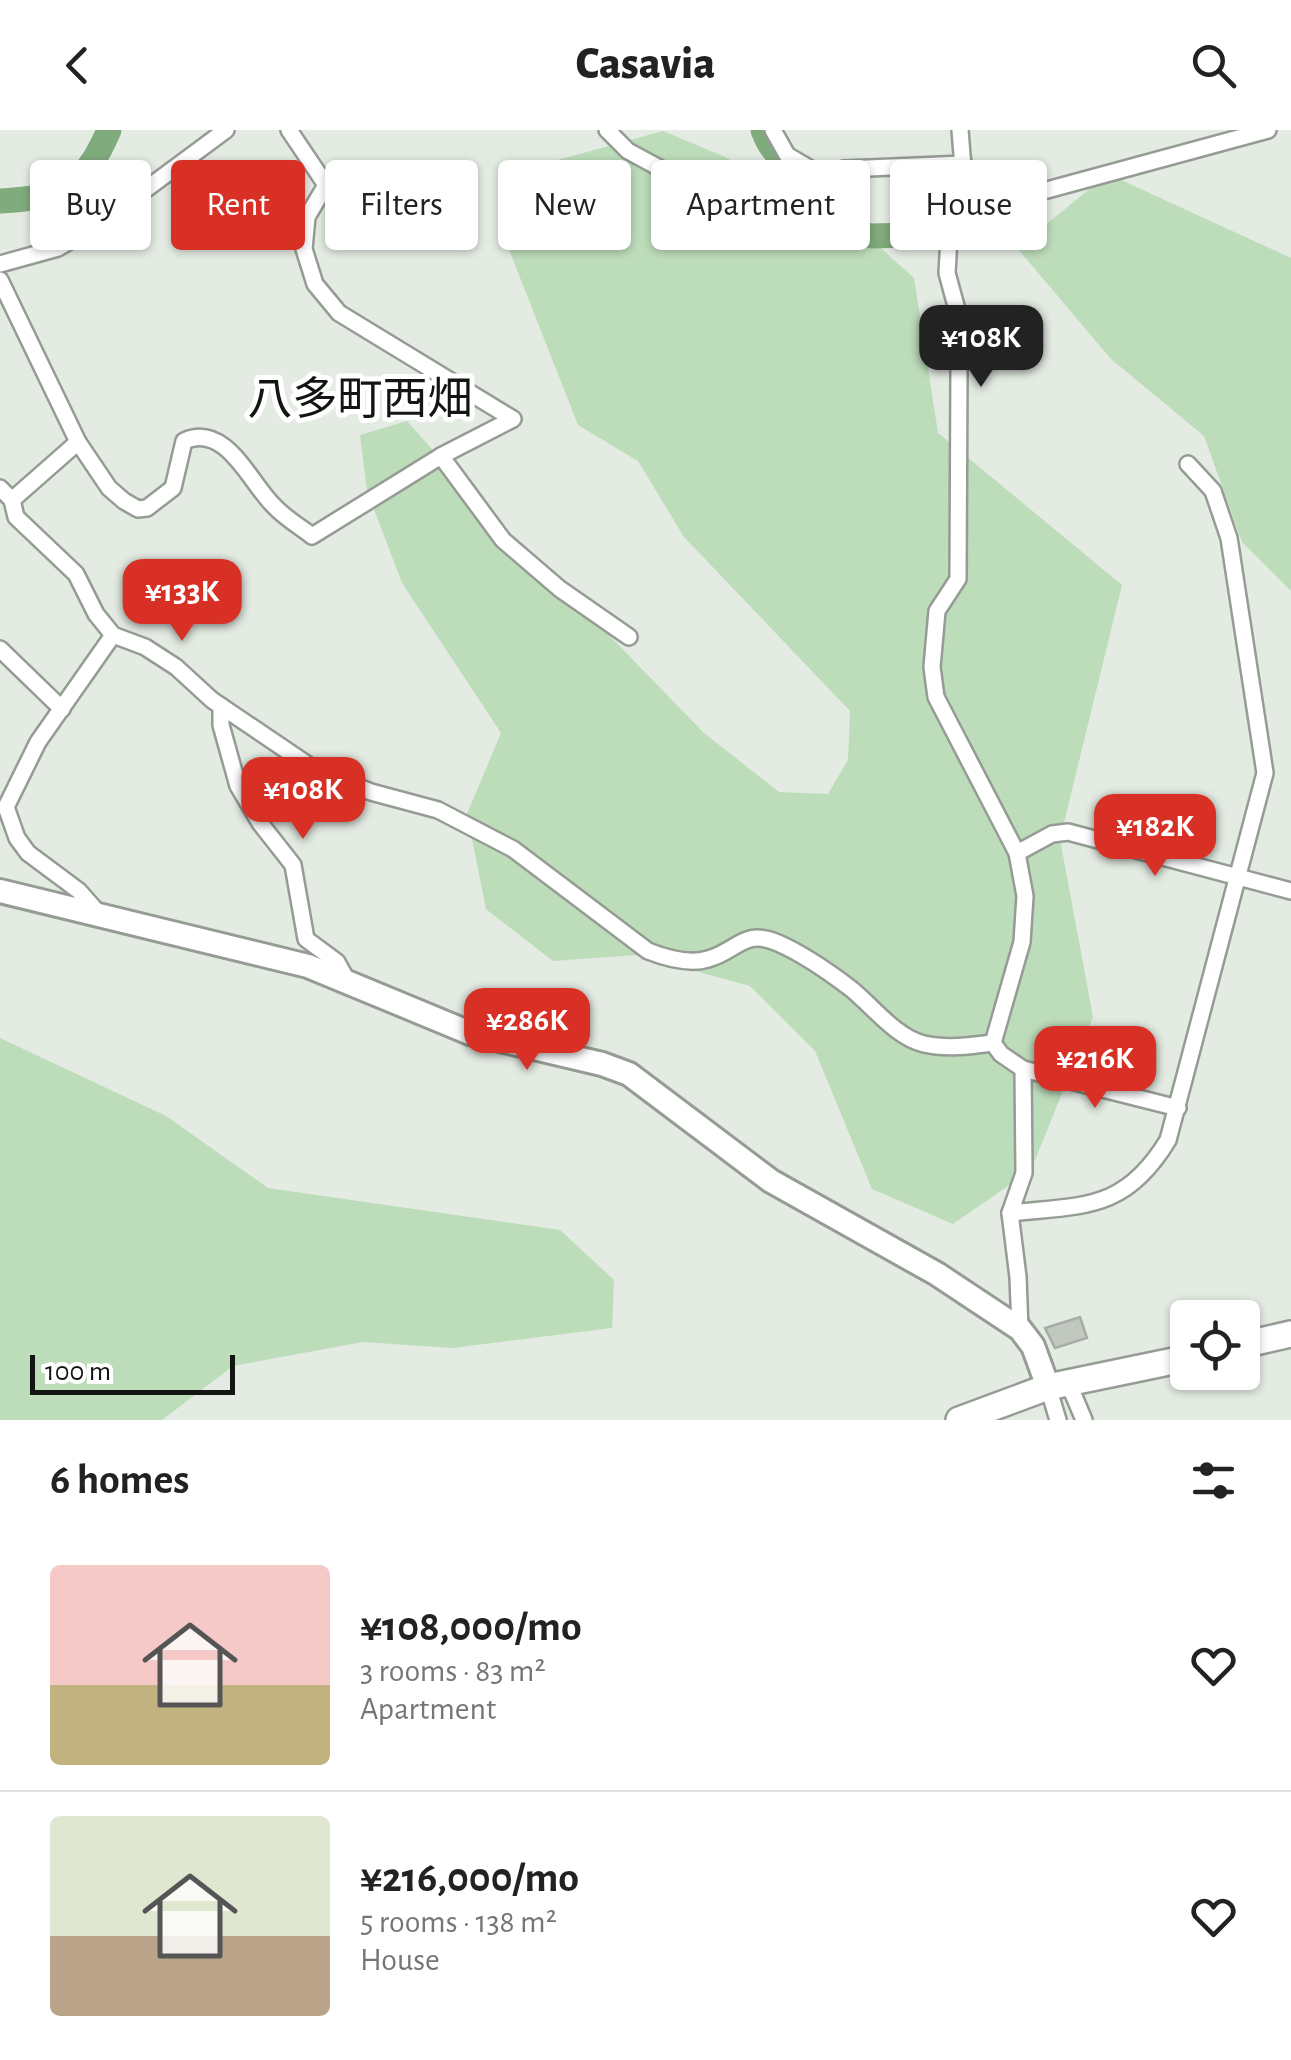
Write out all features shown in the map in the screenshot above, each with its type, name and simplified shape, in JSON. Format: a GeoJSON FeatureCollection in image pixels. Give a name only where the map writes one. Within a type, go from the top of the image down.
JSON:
{"type":"FeatureCollection","features":[{"type":"Feature","properties":{"kind":"main road"},"geometry":{"type":"LineString","coordinates":[[1260,1341],[1291,1334]]}},
{"type":"Feature","properties":{"kind":"main road"},"geometry":{"type":"LineString","coordinates":[[959,1420],[1058,1385],[1170,1362]]}},
{"type":"Feature","properties":{"kind":"street"},"geometry":{"type":"LineString","coordinates":[[0,264],[58,248],[103,221],[226,130]]}},
{"type":"Feature","properties":{"kind":"street"},"geometry":{"type":"LineString","coordinates":[[0,280],[78,442],[109,488],[124,502],[138,509],[147,508],[173,488],[184,441],[210,438],[230,450],[274,507],[312,536],[441,456],[513,419],[339,312],[316,284],[304,249],[308,218],[326,185],[289,130]]}},
{"type":"Feature","properties":{"kind":"street"},"geometry":{"type":"LineString","coordinates":[[607,130],[628,151],[651,164]]}},
{"type":"Feature","properties":{"kind":"street"},"geometry":{"type":"LineString","coordinates":[[773,130],[787,155],[795,160]]}},
{"type":"Feature","properties":{"kind":"street"},"geometry":{"type":"LineString","coordinates":[[960,130],[962,160]]}},
{"type":"Feature","properties":{"kind":"street"},"geometry":{"type":"LineString","coordinates":[[1047,191],[1268,130]]}},
{"type":"Feature","properties":{"kind":"street"},"geometry":{"type":"LineString","coordinates":[[948,250],[947,274],[956,306],[958,354],[958,578],[937,611],[932,666],[936,697],[1017,853],[1025,896],[1022,942],[992,1043]]}},
{"type":"Feature","properties":{"kind":"street"},"geometry":{"type":"LineString","coordinates":[[78,442],[6,494],[16,517],[76,574],[96,614],[112,635],[145,647],[176,667],[221,706],[314,769],[372,792],[438,810],[514,849],[648,951],[697,962],[712,959],[748,938],[759,936],[797,953],[850,988],[902,1033],[921,1043],[951,1047],[992,1043]]}},
{"type":"Feature","properties":{"kind":"street"},"geometry":{"type":"LineString","coordinates":[[441,456],[503,540],[560,589],[629,637]]}},
{"type":"Feature","properties":{"kind":"street"},"geometry":{"type":"LineString","coordinates":[[1010,1213],[1096,1204],[1120,1194],[1156,1161],[1168,1140],[1178,1108],[1265,774],[1229,538],[1213,490],[1188,464]]}},
{"type":"Feature","properties":{"kind":"street"},"geometry":{"type":"LineString","coordinates":[[101,916],[78,891],[28,852],[17,838],[6,808],[38,742],[112,635]]}},
{"type":"Feature","properties":{"kind":"street"},"geometry":{"type":"LineString","coordinates":[[0,650],[62,709]]}},
{"type":"Feature","properties":{"kind":"street"},"geometry":{"type":"LineString","coordinates":[[221,706],[221,726],[238,786],[260,823],[293,865],[306,939],[337,962],[348,982]]}},
{"type":"Feature","properties":{"kind":"street"},"geometry":{"type":"LineString","coordinates":[[1017,853],[1052,834],[1068,832],[1291,892]]}},
{"type":"Feature","properties":{"kind":"street"},"geometry":{"type":"LineString","coordinates":[[0,891],[268,954],[348,982],[470,1033],[629,1074],[771,1181],[937,1274],[1020,1330],[1084,1420]]}},
{"type":"Feature","properties":{"kind":"street"},"geometry":{"type":"LineString","coordinates":[[992,1043],[1024,1069],[1178,1108]]}},
{"type":"Feature","properties":{"kind":"street"},"geometry":{"type":"LineString","coordinates":[[1020,1330],[1010,1213],[1024,1172],[1024,1069]]}},
{"type":"Feature","properties":{"kind":"street"},"geometry":{"type":"LineString","coordinates":[[1058,1385],[1058,1420]]}},
{"type":"Feature","properties":{"kind":"green space"},"geometry":{"type":"Polygon","coordinates":[[[663,131],[731,160],[651,160],[651,250],[870,250],[870,238],[914,278],[938,433],[1122,585],[1060,839],[1093,1017],[1031,1170],[953,1224],[872,1189],[815,1051],[750,986],[637,955],[553,961],[486,909],[467,814],[501,733],[402,583],[367,491],[360,435],[407,421],[468,490],[704,733],[779,792],[828,794],[848,760],[850,711],[684,537],[638,461],[578,425],[509,250],[631,250],[631,160],[558,160],[663,131]]]}},
{"type":"Feature","properties":{"kind":"green space"},"geometry":{"type":"Polygon","coordinates":[[[1108,174],[1291,258],[1291,591],[1242,542],[1204,436],[1111,359],[1019,250],[1047,250],[1047,224],[1108,174]]]}},
{"type":"Feature","properties":{"kind":"green space"},"geometry":{"type":"Polygon","coordinates":[[[0,1038],[166,1116],[268,1188],[560,1230],[614,1280],[612,1328],[453,1348],[363,1342],[233,1366],[162,1420],[0,1420],[0,1038]]]}},
{"type":"Feature","properties":{"kind":"building"},"geometry":{"type":"Polygon","coordinates":[[[1080,1317],[1087,1338],[1055,1348],[1045,1328],[1080,1317]]]}},
{"type":"Feature","properties":{"kind":"waterway"},"geometry":{"type":"LineString","coordinates":[[0,201],[40,197],[68,186],[90,165],[109,130]]}},
{"type":"Feature","properties":{"kind":"waterway"},"geometry":{"type":"LineString","coordinates":[[763,130],[777,154],[813,188],[841,230],[890,236]]}},
{"type":"Feature","properties":{"kind":"district","name":"八多町西畑"},"geometry":{"type":"Point","coordinates":[360,398]}}]}
